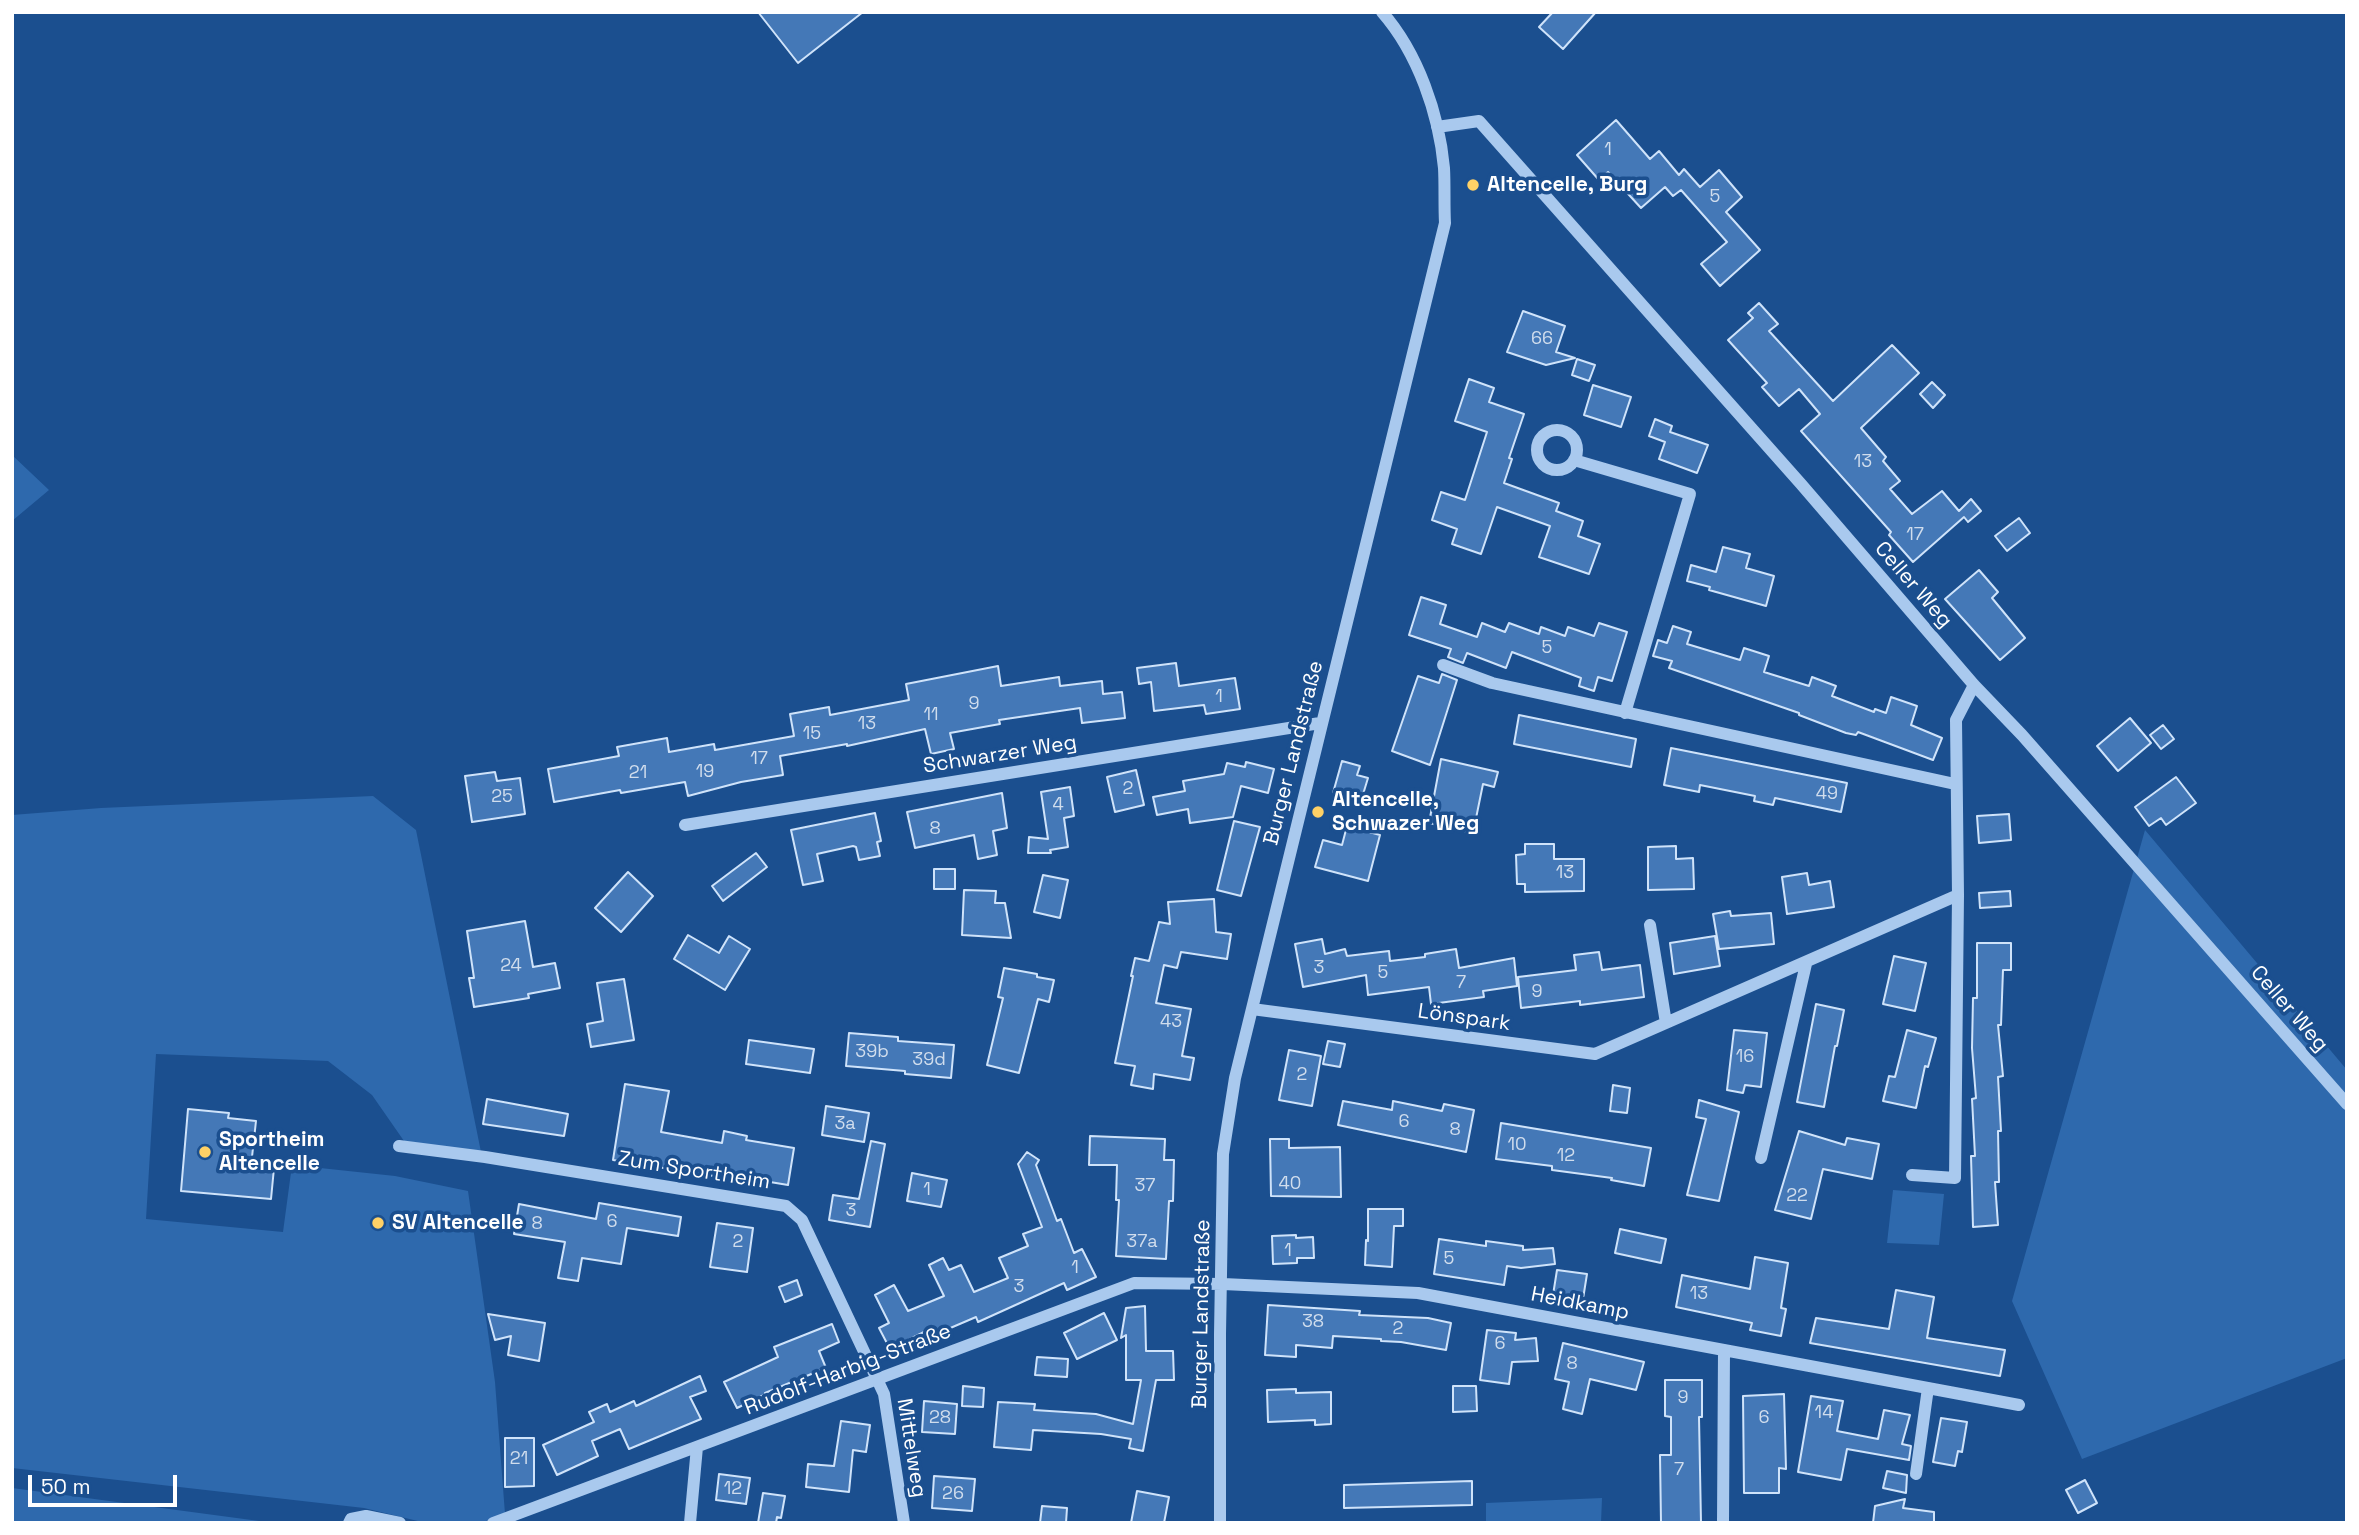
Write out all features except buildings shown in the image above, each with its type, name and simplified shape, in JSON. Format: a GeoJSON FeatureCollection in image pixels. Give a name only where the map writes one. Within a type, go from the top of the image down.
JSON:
{"type":"FeatureCollection","features":[{"type":"Feature","properties":{"kind":"street","name":"Burger Landstraße"},"geometry":{"type":"LineString","coordinates":[[1220,1523],[1223,1154],[1235,1078],[1320,723],[1445,223],[1444,168],[1437,127],[1418,69],[1382,12]]}},
{"type":"Feature","properties":{"kind":"street","name":"Celler Weg"},"geometry":{"type":"LineString","coordinates":[[1437,127],[1479,121],[1801,484],[1974,685],[2022,735],[2347,1104]]}},
{"type":"Feature","properties":{"kind":"street"},"geometry":{"type":"LineString","coordinates":[[1574,460],[1690,494],[1625,713]]}},
{"type":"Feature","properties":{"kind":"street"},"geometry":{"type":"LineString","coordinates":[[1443,665],[1492,683],[1955,784]]}},
{"type":"Feature","properties":{"kind":"street"},"geometry":{"type":"LineString","coordinates":[[1912,1175],[1955,1178],[1958,895],[1956,720],[1974,685]]}},
{"type":"Feature","properties":{"kind":"street","name":"Schwarzer Weg"},"geometry":{"type":"LineString","coordinates":[[685,825],[1320,723]]}},
{"type":"Feature","properties":{"kind":"street","name":"Lönspark"},"geometry":{"type":"LineString","coordinates":[[1252,1009],[1595,1054],[1806,964],[1958,895]]}},
{"type":"Feature","properties":{"kind":"street"},"geometry":{"type":"LineString","coordinates":[[1650,925],[1666,1023]]}},
{"type":"Feature","properties":{"kind":"street"},"geometry":{"type":"LineString","coordinates":[[1761,1158],[1806,964]]}},
{"type":"Feature","properties":{"kind":"street","name":"Zum Sportheim"},"geometry":{"type":"LineString","coordinates":[[399,1146],[499,1159],[786,1206],[802,1220],[878,1380]]}},
{"type":"Feature","properties":{"kind":"street","name":"Rudolf-Harbig-Straße"},"geometry":{"type":"LineString","coordinates":[[493,1523],[1134,1283],[1223,1284]]}},
{"type":"Feature","properties":{"kind":"street","name":"Heidkamp"},"geometry":{"type":"LineString","coordinates":[[1223,1284],[1418,1293],[2019,1405]]}},
{"type":"Feature","properties":{"kind":"street"},"geometry":{"type":"LineString","coordinates":[[1723,1523],[1724,1350]]}},
{"type":"Feature","properties":{"kind":"street","name":"Mittelweg"},"geometry":{"type":"LineString","coordinates":[[878,1380],[884,1394],[904,1523]]}},
{"type":"Feature","properties":{"kind":"street"},"geometry":{"type":"LineString","coordinates":[[1916,1474],[1928,1388]]}},
{"type":"Feature","properties":{"kind":"street"},"geometry":{"type":"LineString","coordinates":[[690,1523],[697,1447]]}},
{"type":"Feature","properties":{"kind":"street"},"geometry":{"type":"LineString","coordinates":[[350,1521],[366,1516],[400,1523]]}},
{"type":"Feature","properties":{"kind":"shaded area"},"geometry":{"type":"Polygon","coordinates":[[[12,455],[49,490],[12,521],[12,455]]]}},
{"type":"Feature","properties":{"kind":"shaded area","name":"SV Altencelle"},"geometry":{"type":"Polygon","coordinates":[[[373,796],[416,830],[481,1152],[404,1141],[372,1095],[328,1061],[156,1054],[146,1219],[283,1232],[292,1165],[395,1176],[468,1191],[495,1382],[505,1514],[481,1523],[426,1523],[364,1508],[12,1468],[12,815],[101,808],[373,796]]]}},
{"type":"Feature","properties":{"kind":"shaded area"},"geometry":{"type":"Polygon","coordinates":[[[2145,830],[2347,1070],[2347,1358],[2082,1459],[2012,1301],[2145,830]]]}},
{"type":"Feature","properties":{"kind":"shaded area"},"geometry":{"type":"Polygon","coordinates":[[[1893,1190],[1944,1194],[1939,1245],[1887,1243],[1893,1190]]]}},
{"type":"Feature","properties":{"kind":"shaded area"},"geometry":{"type":"Polygon","coordinates":[[[12,1488],[274,1523],[12,1523],[12,1488]]]}},
{"type":"Feature","properties":{"kind":"shaded area"},"geometry":{"type":"Polygon","coordinates":[[[1602,1498],[1601,1523],[1486,1523],[1486,1503],[1602,1498]]]}},
{"type":"Feature","properties":{"kind":"place","name":"Altencelle, Burg"},"geometry":{"type":"Point","coordinates":[1473,185]}},
{"type":"Feature","properties":{"kind":"place","name":"Altencelle, Schwazer Weg"},"geometry":{"type":"Point","coordinates":[1318,812]}},
{"type":"Feature","properties":{"kind":"place","name":"Sportheim Altencelle"},"geometry":{"type":"Point","coordinates":[205,1152]}},
{"type":"Feature","properties":{"kind":"place","name":"SV Altencelle"},"geometry":{"type":"Point","coordinates":[378,1223]}}]}
